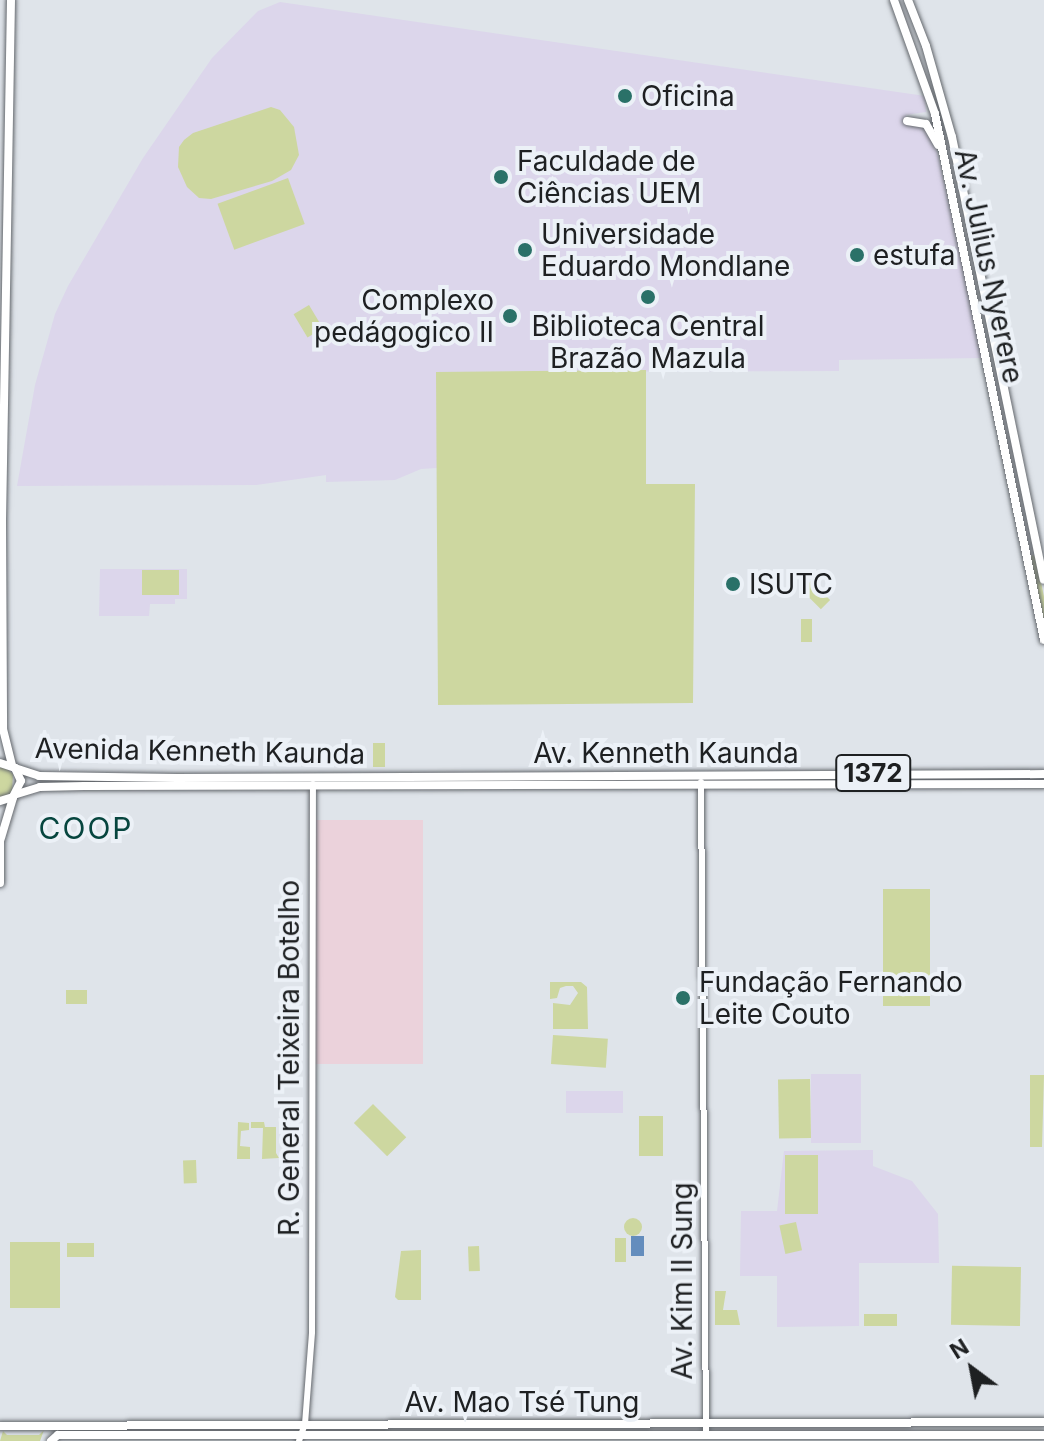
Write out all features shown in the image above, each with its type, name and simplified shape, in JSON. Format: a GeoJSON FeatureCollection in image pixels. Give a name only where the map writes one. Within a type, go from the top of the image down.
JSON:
{"type":"FeatureCollection","features":[{"type":"Feature","properties":{"kind":"main road"},"geometry":{"type":"LineString","coordinates":[[0,883],[0,838],[21,781],[3,729],[2,495],[11,0]]}},
{"type":"Feature","properties":{"kind":"main road","name":"Av. Julius Nyerere"},"geometry":{"type":"LineString","coordinates":[[894,0],[927,86],[943,152],[1044,640]]}},
{"type":"Feature","properties":{"kind":"main road","name":"Av. Julius Nyerere"},"geometry":{"type":"LineString","coordinates":[[908,0],[942,101],[971,223],[1044,580]]}},
{"type":"Feature","properties":{"kind":"main road"},"geometry":{"type":"LineString","coordinates":[[907,121],[926,124],[943,152]]}},
{"type":"Feature","properties":{"kind":"main road"},"geometry":{"type":"LineString","coordinates":[[0,739],[3,729]]}},
{"type":"Feature","properties":{"kind":"main road","name":"Avenida Kenneth Kaunda"},"geometry":{"type":"LineString","coordinates":[[0,763],[39,776],[384,781]]}},
{"type":"Feature","properties":{"kind":"main road","name":"Av. Kenneth Kaunda"},"geometry":{"type":"LineString","coordinates":[[384,781],[1044,774]]}},
{"type":"Feature","properties":{"kind":"main road","name":"Av. Kenneth Kaunda"},"geometry":{"type":"LineString","coordinates":[[384,781],[688,784],[701,779]]}},
{"type":"Feature","properties":{"kind":"main road","name":"1372"},"geometry":{"type":"LineString","coordinates":[[701,779],[1044,784]]}},
{"type":"Feature","properties":{"kind":"main road","name":"Avenida Kenneth Kaunda"},"geometry":{"type":"LineString","coordinates":[[0,801],[40,787],[384,781]]}},
{"type":"Feature","properties":{"kind":"main road","name":"Av. Mao Tsé Tung"},"geometry":{"type":"LineString","coordinates":[[0,1426],[1044,1422]]}},
{"type":"Feature","properties":{"kind":"main road","name":"Av. Mao Tsé Tung"},"geometry":{"type":"LineString","coordinates":[[52,1439],[1044,1435]]}},
{"type":"Feature","properties":{"kind":"street","name":"Av. Kim II Sung"},"geometry":{"type":"LineString","coordinates":[[701,779],[706,1435]]}},
{"type":"Feature","properties":{"kind":"street","name":"R. General Teixeira Botelho"},"geometry":{"type":"LineString","coordinates":[[305,1424],[312,1332],[313,784]]}},
{"type":"Feature","properties":{"kind":"street"},"geometry":{"type":"LineString","coordinates":[[299,1438],[305,1424]]}},
{"type":"Feature","properties":{"kind":"street"},"geometry":{"type":"LineString","coordinates":[[501,1424],[501,1438]]}},
{"type":"Feature","properties":{"kind":"shaded area","name":"Universidade Eduardo Mondlane"},"geometry":{"type":"Polygon","coordinates":[[[280,2],[925,96],[926,112],[906,115],[907,125],[922,126],[929,132],[938,155],[983,358],[839,360],[839,371],[437,372],[437,468],[421,469],[395,480],[326,482],[326,475],[256,485],[17,486],[35,385],[55,314],[68,286],[143,158],[212,58],[258,11],[280,2]]]}},
{"type":"Feature","properties":{"kind":"shaded area"},"geometry":{"type":"Polygon","coordinates":[[[100,569],[187,569],[187,599],[175,599],[175,604],[150,604],[149,616],[99,616],[100,569]]]}},
{"type":"Feature","properties":{"kind":"shaded area"},"geometry":{"type":"Polygon","coordinates":[[[314,820],[423,820],[423,1064],[314,1064],[314,820]]]}},
{"type":"Feature","properties":{"kind":"shaded area"},"geometry":{"type":"Polygon","coordinates":[[[811,1074],[861,1074],[861,1143],[811,1143],[811,1074]]]}},
{"type":"Feature","properties":{"kind":"shaded area"},"geometry":{"type":"Polygon","coordinates":[[[566,1091],[623,1091],[623,1113],[566,1113],[566,1091]]]}},
{"type":"Feature","properties":{"kind":"shaded area"},"geometry":{"type":"Polygon","coordinates":[[[873,1150],[873,1166],[912,1181],[938,1214],[939,1263],[859,1263],[859,1326],[777,1327],[777,1276],[740,1276],[741,1211],[777,1211],[784,1151],[873,1150]]]}},
{"type":"Feature","properties":{"kind":"green space"},"geometry":{"type":"Polygon","coordinates":[[[271,107],[280,110],[294,127],[299,155],[291,170],[272,181],[211,199],[199,198],[187,187],[178,167],[179,147],[184,140],[193,133],[271,107]]]}},
{"type":"Feature","properties":{"kind":"green space"},"geometry":{"type":"Polygon","coordinates":[[[288,178],[305,224],[234,250],[218,204],[288,178]]]}},
{"type":"Feature","properties":{"kind":"green space"},"geometry":{"type":"Polygon","coordinates":[[[309,305],[323,328],[307,337],[294,314],[309,305]]]}},
{"type":"Feature","properties":{"kind":"green space"},"geometry":{"type":"Polygon","coordinates":[[[646,370],[646,484],[695,484],[693,703],[438,705],[436,372],[646,370]]]}},
{"type":"Feature","properties":{"kind":"green space"},"geometry":{"type":"Polygon","coordinates":[[[1033,555],[1044,597],[1044,627],[1029,558],[1033,555]]]}},
{"type":"Feature","properties":{"kind":"green space"},"geometry":{"type":"Polygon","coordinates":[[[142,570],[179,570],[179,595],[142,595],[142,570]]]}},
{"type":"Feature","properties":{"kind":"green space"},"geometry":{"type":"Polygon","coordinates":[[[811,581],[830,600],[821,609],[802,590],[811,581]]]}},
{"type":"Feature","properties":{"kind":"green space"},"geometry":{"type":"Polygon","coordinates":[[[801,619],[812,619],[812,642],[801,642],[801,619]]]}},
{"type":"Feature","properties":{"kind":"green space"},"geometry":{"type":"Polygon","coordinates":[[[373,743],[385,743],[385,767],[373,767],[373,743]]]}},
{"type":"Feature","properties":{"kind":"green space"},"geometry":{"type":"Polygon","coordinates":[[[0,762],[13,774],[12,794],[0,803],[0,762]]]}},
{"type":"Feature","properties":{"kind":"green space"},"geometry":{"type":"Polygon","coordinates":[[[883,889],[930,889],[930,1006],[883,1006],[883,889]]]}},
{"type":"Feature","properties":{"kind":"green space"},"geometry":{"type":"Polygon","coordinates":[[[550,982],[581,982],[587,987],[588,1029],[553,1029],[553,1003],[570,1005],[578,993],[573,986],[566,986],[560,988],[557,998],[550,999],[550,982]]]}},
{"type":"Feature","properties":{"kind":"green space"},"geometry":{"type":"Polygon","coordinates":[[[66,990],[87,990],[87,1004],[66,1004],[66,990]]]}},
{"type":"Feature","properties":{"kind":"green space"},"geometry":{"type":"Polygon","coordinates":[[[553,1035],[608,1039],[606,1068],[551,1064],[553,1035]]]}},
{"type":"Feature","properties":{"kind":"green space"},"geometry":{"type":"Polygon","coordinates":[[[1030,1075],[1044,1075],[1042,1147],[1030,1147],[1030,1075]]]}},
{"type":"Feature","properties":{"kind":"green space"},"geometry":{"type":"Polygon","coordinates":[[[810,1079],[811,1138],[779,1139],[778,1080],[810,1079]]]}},
{"type":"Feature","properties":{"kind":"green space"},"geometry":{"type":"Polygon","coordinates":[[[373,1104],[406,1137],[387,1156],[354,1123],[373,1104]]]}},
{"type":"Feature","properties":{"kind":"green space"},"geometry":{"type":"Polygon","coordinates":[[[639,1116],[663,1116],[663,1156],[639,1156],[639,1116]]]}},
{"type":"Feature","properties":{"kind":"green space"},"geometry":{"type":"Polygon","coordinates":[[[238,1122],[249,1123],[249,1130],[241,1131],[240,1146],[250,1147],[250,1159],[237,1159],[238,1122]]]}},
{"type":"Feature","properties":{"kind":"green space"},"geometry":{"type":"Polygon","coordinates":[[[251,1122],[264,1122],[265,1127],[276,1127],[276,1153],[279,1158],[262,1159],[263,1128],[251,1128],[251,1122]]]}},
{"type":"Feature","properties":{"kind":"green space"},"geometry":{"type":"Polygon","coordinates":[[[785,1155],[818,1155],[818,1214],[785,1214],[785,1155]]]}},
{"type":"Feature","properties":{"kind":"green space"},"geometry":{"type":"Polygon","coordinates":[[[183,1160],[196,1160],[197,1183],[184,1183],[183,1160]]]}},
{"type":"Feature","properties":{"kind":"green space"},"geometry":{"type":"Polygon","coordinates":[[[629,1218],[637,1218],[642,1227],[640,1234],[629,1236],[624,1231],[624,1223],[629,1218]]]}},
{"type":"Feature","properties":{"kind":"green space"},"geometry":{"type":"Polygon","coordinates":[[[796,1222],[802,1250],[785,1254],[779,1226],[796,1222]]]}},
{"type":"Feature","properties":{"kind":"green space"},"geometry":{"type":"Polygon","coordinates":[[[615,1238],[626,1238],[626,1262],[615,1262],[615,1238]]]}},
{"type":"Feature","properties":{"kind":"green space"},"geometry":{"type":"Polygon","coordinates":[[[10,1242],[60,1242],[60,1308],[10,1308],[10,1242]]]}},
{"type":"Feature","properties":{"kind":"green space"},"geometry":{"type":"Polygon","coordinates":[[[67,1243],[94,1243],[94,1257],[67,1257],[67,1243]]]}},
{"type":"Feature","properties":{"kind":"green space"},"geometry":{"type":"Polygon","coordinates":[[[468,1246],[479,1246],[480,1271],[469,1271],[468,1246]]]}},
{"type":"Feature","properties":{"kind":"green space"},"geometry":{"type":"Polygon","coordinates":[[[421,1250],[421,1300],[398,1300],[395,1297],[401,1251],[421,1250]]]}},
{"type":"Feature","properties":{"kind":"green space"},"geometry":{"type":"Polygon","coordinates":[[[952,1266],[1021,1267],[1020,1326],[951,1325],[952,1266]]]}},
{"type":"Feature","properties":{"kind":"green space"},"geometry":{"type":"Polygon","coordinates":[[[715,1291],[726,1291],[723,1310],[737,1310],[740,1325],[715,1325],[715,1291]]]}},
{"type":"Feature","properties":{"kind":"green space"},"geometry":{"type":"Polygon","coordinates":[[[864,1314],[897,1314],[897,1326],[864,1326],[864,1314]]]}},
{"type":"Feature","properties":{"kind":"green space"},"geometry":{"type":"Polygon","coordinates":[[[44,1430],[40,1441],[0,1441],[3,1431],[7,1435],[39,1435],[44,1430]]]}},
{"type":"Feature","properties":{"kind":"water"},"geometry":{"type":"Polygon","coordinates":[[[631,1236],[644,1236],[644,1256],[631,1256],[631,1236]]]}},
{"type":"Feature","properties":{"kind":"place","name":"Oficina"},"geometry":{"type":"Point","coordinates":[625,96]}},
{"type":"Feature","properties":{"kind":"place","name":"Faculdade de Ciências UEM"},"geometry":{"type":"Point","coordinates":[501,177]}},
{"type":"Feature","properties":{"kind":"place","name":"Universidade Eduardo Mondlane"},"geometry":{"type":"Point","coordinates":[525,250]}},
{"type":"Feature","properties":{"kind":"place","name":"estufa"},"geometry":{"type":"Point","coordinates":[857,255]}},
{"type":"Feature","properties":{"kind":"place","name":"Biblioteca Central Brazão Mazula"},"geometry":{"type":"Point","coordinates":[648,297]}},
{"type":"Feature","properties":{"kind":"place","name":"Complexo pedágogico II"},"geometry":{"type":"Point","coordinates":[510,316]}},
{"type":"Feature","properties":{"kind":"place","name":"ISUTC"},"geometry":{"type":"Point","coordinates":[733,584]}},
{"type":"Feature","properties":{"kind":"place","name":"Fundação Fernando Leite Couto"},"geometry":{"type":"Point","coordinates":[683,998]}},
{"type":"Feature","properties":{"kind":"district","name":"COOP"},"geometry":{"type":"Point","coordinates":[86,828]}}]}
